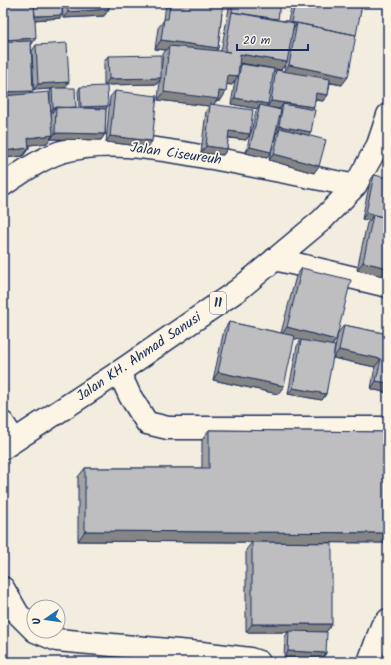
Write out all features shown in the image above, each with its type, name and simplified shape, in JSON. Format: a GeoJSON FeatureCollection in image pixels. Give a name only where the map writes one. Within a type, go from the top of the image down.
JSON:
{"type":"FeatureCollection","features":[{"type":"Feature","properties":{"kind":"main road","name":"Jalan KH. Ahmad Sanusi"},"geometry":{"type":"LineString","coordinates":[[7,437],[119,372],[238,290],[322,220],[356,186],[378,145],[388,115]]}},
{"type":"Feature","properties":{"kind":"main road","name":"Jalan Ciseureuh"},"geometry":{"type":"LineString","coordinates":[[3,185],[43,160],[61,153],[84,147],[117,146],[167,150],[356,186]]}},
{"type":"Feature","properties":{"kind":"main road"},"geometry":{"type":"LineString","coordinates":[[275,258],[388,286]]}},
{"type":"Feature","properties":{"kind":"main road"},"geometry":{"type":"LineString","coordinates":[[119,372],[130,396],[147,423],[168,428],[388,428]]}},
{"type":"Feature","properties":{"kind":"main road"},"geometry":{"type":"LineString","coordinates":[[3,588],[18,614],[26,622]]}},
{"type":"Feature","properties":{"kind":"main road"},"geometry":{"type":"LineString","coordinates":[[369,662],[382,626],[388,620]]}},
{"type":"Feature","properties":{"kind":"main road"},"geometry":{"type":"LineString","coordinates":[[55,639],[201,653],[250,659],[259,662]]}},
{"type":"Feature","properties":{"kind":"building"},"geometry":{"type":"Polygon","coordinates":[[[3,3],[34,3],[36,38],[3,40],[3,3]]]}},
{"type":"Feature","properties":{"kind":"building"},"geometry":{"type":"Polygon","coordinates":[[[34,3],[62,3],[62,15],[35,16],[34,3]]]}},
{"type":"Feature","properties":{"kind":"building"},"geometry":{"type":"Polygon","coordinates":[[[67,3],[108,3],[109,9],[68,12],[67,3]]]}},
{"type":"Feature","properties":{"kind":"building"},"geometry":{"type":"Polygon","coordinates":[[[170,3],[223,3],[218,48],[161,40],[164,19],[168,19],[170,3]]]}},
{"type":"Feature","properties":{"kind":"building"},"geometry":{"type":"Polygon","coordinates":[[[233,3],[280,3],[278,19],[232,12],[233,3]]]}},
{"type":"Feature","properties":{"kind":"building"},"geometry":{"type":"Polygon","coordinates":[[[295,3],[350,3],[362,5],[356,35],[291,22],[295,3]]]}},
{"type":"Feature","properties":{"kind":"building"},"geometry":{"type":"Polygon","coordinates":[[[232,12],[294,23],[287,62],[240,54],[238,76],[228,75],[226,92],[219,91],[218,99],[164,92],[169,46],[230,52],[225,51],[232,12]]]}},
{"type":"Feature","properties":{"kind":"building"},"geometry":{"type":"Polygon","coordinates":[[[297,23],[356,35],[348,77],[289,65],[297,23]]]}},
{"type":"Feature","properties":{"kind":"building"},"geometry":{"type":"Polygon","coordinates":[[[31,41],[33,91],[3,92],[3,42],[31,41]]]}},
{"type":"Feature","properties":{"kind":"building"},"geometry":{"type":"Polygon","coordinates":[[[67,43],[69,82],[38,84],[36,45],[67,43]]]}},
{"type":"Feature","properties":{"kind":"building"},"geometry":{"type":"Polygon","coordinates":[[[161,55],[161,78],[109,79],[108,56],[161,55]]]}},
{"type":"Feature","properties":{"kind":"building"},"geometry":{"type":"Polygon","coordinates":[[[241,64],[274,69],[268,104],[235,98],[241,64]]]}},
{"type":"Feature","properties":{"kind":"building"},"geometry":{"type":"Polygon","coordinates":[[[276,70],[330,79],[328,95],[316,93],[314,107],[271,101],[276,70]]]}},
{"type":"Feature","properties":{"kind":"building"},"geometry":{"type":"Polygon","coordinates":[[[107,86],[108,106],[81,107],[80,87],[107,86]]]}},
{"type":"Feature","properties":{"kind":"building"},"geometry":{"type":"Polygon","coordinates":[[[52,88],[75,88],[76,107],[53,108],[52,88]]]}},
{"type":"Feature","properties":{"kind":"building"},"geometry":{"type":"Polygon","coordinates":[[[115,91],[157,96],[152,141],[110,136],[115,91]]]}},
{"type":"Feature","properties":{"kind":"building"},"geometry":{"type":"Polygon","coordinates":[[[49,92],[53,135],[28,138],[29,148],[3,151],[3,96],[49,92]]]}},
{"type":"Feature","properties":{"kind":"building"},"geometry":{"type":"Polygon","coordinates":[[[210,104],[253,110],[250,134],[229,131],[227,149],[206,146],[210,104]]]}},
{"type":"Feature","properties":{"kind":"building"},"geometry":{"type":"Polygon","coordinates":[[[283,104],[315,110],[311,132],[279,126],[283,104]]]}},
{"type":"Feature","properties":{"kind":"building"},"geometry":{"type":"Polygon","coordinates":[[[260,105],[281,110],[271,152],[250,147],[260,105]]]}},
{"type":"Feature","properties":{"kind":"building"},"geometry":{"type":"Polygon","coordinates":[[[56,107],[106,109],[105,134],[55,133],[56,107]]]}},
{"type":"Feature","properties":{"kind":"building"},"geometry":{"type":"Polygon","coordinates":[[[280,128],[326,140],[319,166],[274,154],[280,128]]]}},
{"type":"Feature","properties":{"kind":"building"},"geometry":{"type":"Polygon","coordinates":[[[374,175],[388,178],[388,218],[366,213],[374,175]]]}},
{"type":"Feature","properties":{"kind":"building"},"geometry":{"type":"Polygon","coordinates":[[[373,215],[388,218],[388,268],[363,262],[373,215]]]}},
{"type":"Feature","properties":{"kind":"building"},"geometry":{"type":"Polygon","coordinates":[[[302,268],[351,280],[336,340],[287,327],[302,268]]]}},
{"type":"Feature","properties":{"kind":"building"},"geometry":{"type":"Polygon","coordinates":[[[229,322],[295,336],[284,386],[218,372],[229,322]]]}},
{"type":"Feature","properties":{"kind":"building"},"geometry":{"type":"Polygon","coordinates":[[[344,325],[388,334],[388,383],[376,381],[381,359],[339,350],[344,325]]]}},
{"type":"Feature","properties":{"kind":"building"},"geometry":{"type":"Polygon","coordinates":[[[301,340],[335,346],[326,394],[293,388],[301,340]]]}},
{"type":"Feature","properties":{"kind":"building"},"geometry":{"type":"Polygon","coordinates":[[[209,430],[388,432],[388,533],[85,531],[85,468],[209,468],[209,430]]]}},
{"type":"Feature","properties":{"kind":"building"},"geometry":{"type":"Polygon","coordinates":[[[252,542],[332,543],[332,624],[252,624],[252,542]]]}},
{"type":"Feature","properties":{"kind":"building"},"geometry":{"type":"Polygon","coordinates":[[[289,631],[327,632],[326,653],[288,651],[289,631]]]}}]}
